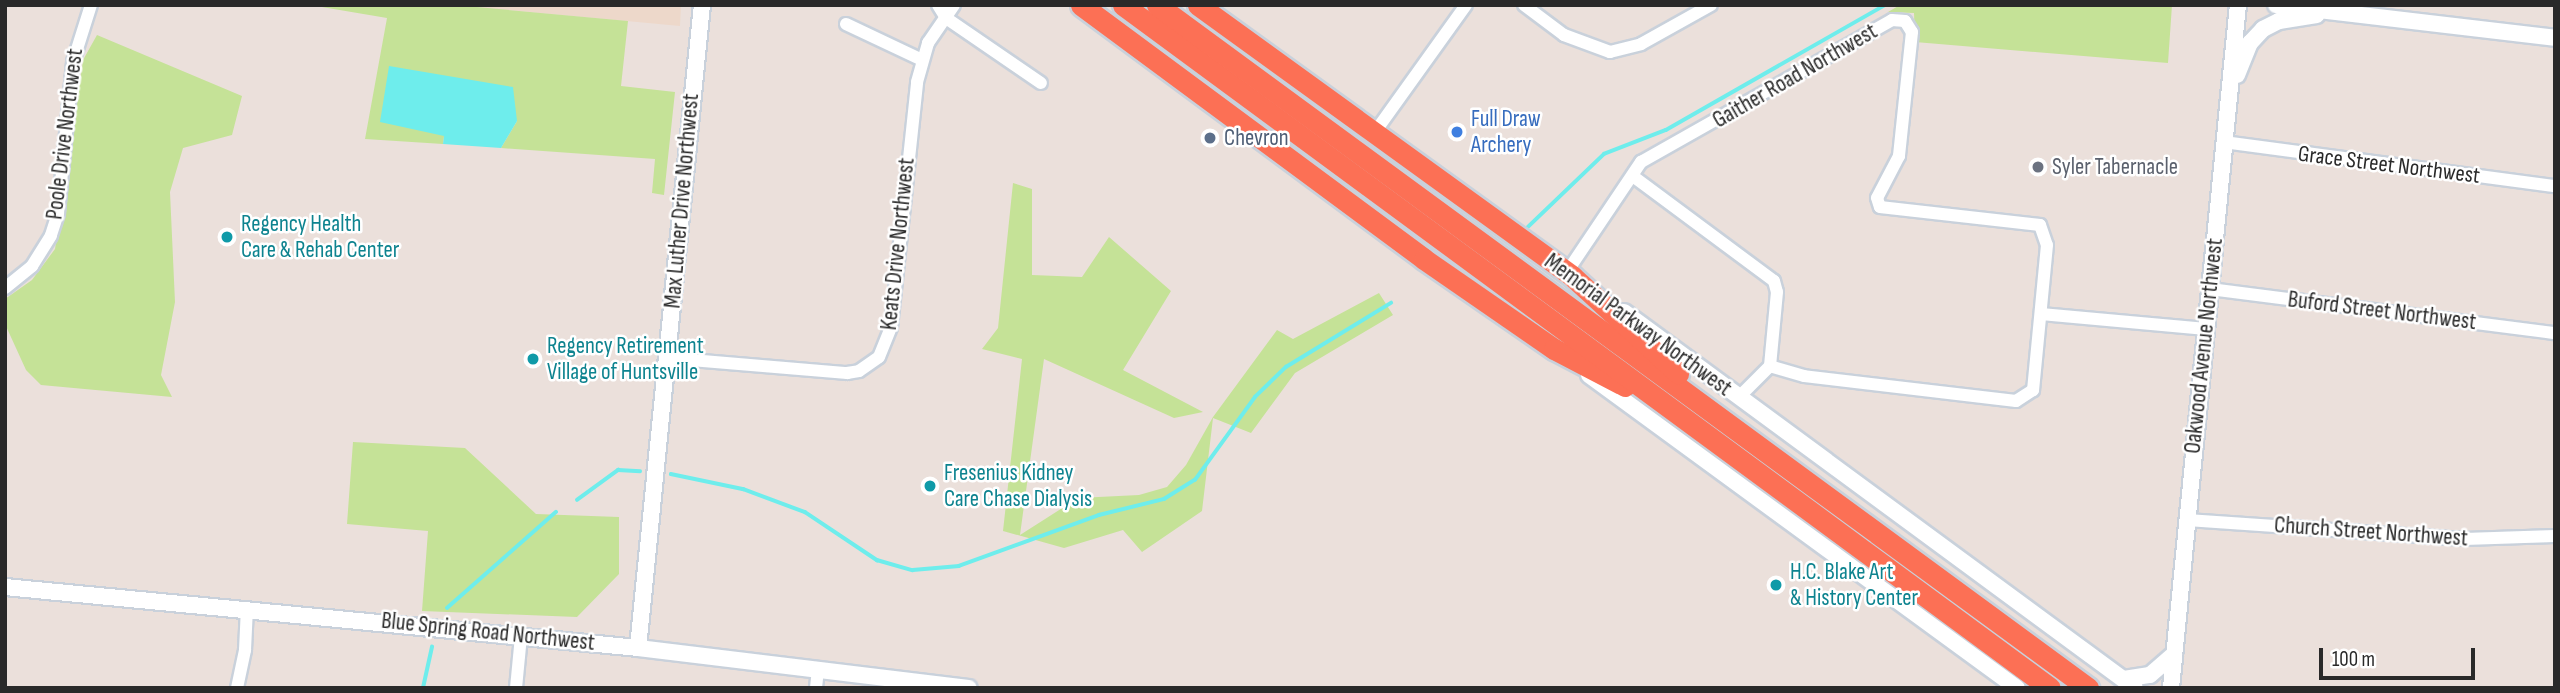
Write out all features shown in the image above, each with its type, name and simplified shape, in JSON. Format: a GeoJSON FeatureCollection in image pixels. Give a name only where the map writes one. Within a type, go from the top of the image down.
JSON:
{"type":"FeatureCollection","features":[{"type":"Feature","properties":{"kind":"highway"},"geometry":{"type":"LineString","coordinates":[[1081,5],[1424,259],[1554,349],[1612,378],[1729,448]]}},
{"type":"Feature","properties":{"kind":"highway"},"geometry":{"type":"LineString","coordinates":[[1110,5],[1208,98]]}},
{"type":"Feature","properties":{"kind":"highway","name":"Memorial Parkway Northwest"},"geometry":{"type":"LineString","coordinates":[[1123,5],[1729,448],[2050,688]]}},
{"type":"Feature","properties":{"kind":"highway","name":"Memorial Parkway Northwest"},"geometry":{"type":"LineString","coordinates":[[1157,5],[2088,688]]}},
{"type":"Feature","properties":{"kind":"highway"},"geometry":{"type":"LineString","coordinates":[[1198,5],[1569,274],[1752,440]]}},
{"type":"Feature","properties":{"kind":"street","name":"Poole Drive Northwest"},"geometry":{"type":"LineString","coordinates":[[5,288],[32,266],[51,235],[58,213],[73,62],[91,5]]}},
{"type":"Feature","properties":{"kind":"street","name":"Max Luther Drive Northwest"},"geometry":{"type":"LineString","coordinates":[[638,648],[702,5]]}},
{"type":"Feature","properties":{"kind":"street"},"geometry":{"type":"LineString","coordinates":[[938,5],[946,18],[1041,83]]}},
{"type":"Feature","properties":{"kind":"street","name":"Keats Drive Northwest"},"geometry":{"type":"LineString","coordinates":[[667,358],[847,373],[859,372],[879,357],[891,327],[922,60],[954,5]]}},
{"type":"Feature","properties":{"kind":"street"},"geometry":{"type":"LineString","coordinates":[[1375,132],[1466,5]]}},
{"type":"Feature","properties":{"kind":"street"},"geometry":{"type":"LineString","coordinates":[[1524,5],[1564,35],[1609,52],[1640,44],[1712,5]]}},
{"type":"Feature","properties":{"kind":"street","name":"Oakwood Avenue Northwest"},"geometry":{"type":"LineString","coordinates":[[2171,688],[2238,5]]}},
{"type":"Feature","properties":{"kind":"street"},"geometry":{"type":"LineString","coordinates":[[2276,5],[2555,38]]}},
{"type":"Feature","properties":{"kind":"street"},"geometry":{"type":"LineString","coordinates":[[2314,5],[2333,12]]}},
{"type":"Feature","properties":{"kind":"street"},"geometry":{"type":"LineString","coordinates":[[2227,115],[2240,62],[2263,29],[2279,21],[2333,12]]}},
{"type":"Feature","properties":{"kind":"street","name":"Gaither Road Northwest"},"geometry":{"type":"LineString","coordinates":[[1569,274],[1634,177],[1641,162],[1892,20],[1905,21],[1912,32],[1899,156],[1877,198],[1880,207],[2040,225],[2047,245],[2036,379],[2025,399],[2016,401],[1804,376],[1770,366]]}},
{"type":"Feature","properties":{"kind":"street"},"geometry":{"type":"LineString","coordinates":[[846,24],[922,60]]}},
{"type":"Feature","properties":{"kind":"street","name":"Grace Street Northwest"},"geometry":{"type":"LineString","coordinates":[[2224,142],[2555,186]]}},
{"type":"Feature","properties":{"kind":"street"},"geometry":{"type":"LineString","coordinates":[[1634,177],[1774,281],[1777,292],[1770,366],[1740,396]]}},
{"type":"Feature","properties":{"kind":"street"},"geometry":{"type":"LineString","coordinates":[[1569,274],[1740,396],[2096,659],[2126,685],[2150,675],[2174,653]]}},
{"type":"Feature","properties":{"kind":"street","name":"Buford Street Northwest"},"geometry":{"type":"LineString","coordinates":[[2210,289],[2555,333]]}},
{"type":"Feature","properties":{"kind":"street"},"geometry":{"type":"LineString","coordinates":[[2041,314],[2206,329]]}},
{"type":"Feature","properties":{"kind":"street"},"geometry":{"type":"LineString","coordinates":[[1554,349],[2017,688]]}},
{"type":"Feature","properties":{"kind":"street","name":"Church Street Northwest"},"geometry":{"type":"LineString","coordinates":[[2187,520],[2464,539],[2555,536]]}},
{"type":"Feature","properties":{"kind":"street","name":"Blue Spring Road Northwest"},"geometry":{"type":"LineString","coordinates":[[5,587],[247,608],[638,648],[969,688]]}},
{"type":"Feature","properties":{"kind":"street"},"geometry":{"type":"LineString","coordinates":[[237,688],[245,650],[247,608]]}},
{"type":"Feature","properties":{"kind":"street"},"geometry":{"type":"LineString","coordinates":[[516,688],[521,636]]}},
{"type":"Feature","properties":{"kind":"street"},"geometry":{"type":"LineString","coordinates":[[816,688],[818,668]]}},
{"type":"Feature","properties":{"kind":"shaded area"},"geometry":{"type":"Polygon","coordinates":[[[455,5],[681,5],[680,26],[455,5]]]}},
{"type":"Feature","properties":{"kind":"green space"},"geometry":{"type":"Polygon","coordinates":[[[310,5],[455,5],[628,21],[621,86],[675,92],[664,195],[652,193],[655,159],[501,148],[517,121],[444,136],[443,144],[365,139],[387,18],[310,5]]]}},
{"type":"Feature","properties":{"kind":"green space"},"geometry":{"type":"Polygon","coordinates":[[[1900,5],[2172,5],[2168,63],[1915,42],[1914,13],[1888,12],[1900,5]]]}},
{"type":"Feature","properties":{"kind":"green space"},"geometry":{"type":"Polygon","coordinates":[[[97,35],[242,96],[232,135],[183,148],[170,192],[175,302],[161,375],[172,397],[41,385],[26,370],[5,324],[5,299],[32,280],[55,249],[83,60],[97,35]]]}},
{"type":"Feature","properties":{"kind":"green space"},"geometry":{"type":"Polygon","coordinates":[[[1013,183],[1032,189],[1032,275],[1082,277],[1109,237],[1171,291],[1123,370],[1203,412],[1174,418],[1044,359],[1020,535],[1078,498],[1139,495],[1167,487],[1186,465],[1213,417],[1277,330],[1293,339],[1379,293],[1393,315],[1295,373],[1251,433],[1213,418],[1202,511],[1142,552],[1123,530],[1064,548],[1003,531],[1022,359],[982,349],[998,328],[1013,183]]]}},
{"type":"Feature","properties":{"kind":"green space"},"geometry":{"type":"Polygon","coordinates":[[[353,442],[465,448],[536,514],[619,517],[619,574],[577,617],[422,611],[428,531],[347,524],[353,442]]]}},
{"type":"Feature","properties":{"kind":"water"},"geometry":{"type":"Polygon","coordinates":[[[389,66],[513,87],[517,121],[501,148],[443,144],[444,136],[380,122],[389,66]]]}},
{"type":"Feature","properties":{"kind":"waterway"},"geometry":{"type":"LineString","coordinates":[[1528,227],[1604,154],[1666,130],[1885,5]]}},
{"type":"Feature","properties":{"kind":"waterway"},"geometry":{"type":"LineString","coordinates":[[671,474],[743,489],[805,512],[877,560],[913,570],[959,566],[1099,515],[1164,499],[1195,480],[1255,397],[1286,367],[1391,303]]}},
{"type":"Feature","properties":{"kind":"waterway"},"geometry":{"type":"LineString","coordinates":[[577,500],[618,470],[640,471]]}},
{"type":"Feature","properties":{"kind":"waterway"},"geometry":{"type":"LineString","coordinates":[[447,608],[556,512]]}},
{"type":"Feature","properties":{"kind":"waterway"},"geometry":{"type":"LineString","coordinates":[[423,688],[432,647]]}},
{"type":"Feature","properties":{"kind":"place","name":"Full Draw Archery"},"geometry":{"type":"Point","coordinates":[1457,132]}},
{"type":"Feature","properties":{"kind":"place","name":"Chevron"},"geometry":{"type":"Point","coordinates":[1210,138]}},
{"type":"Feature","properties":{"kind":"place","name":"Syler Tabernacle"},"geometry":{"type":"Point","coordinates":[2038,167]}},
{"type":"Feature","properties":{"kind":"place","name":"Regency Health Care & Rehab Center"},"geometry":{"type":"Point","coordinates":[227,237]}},
{"type":"Feature","properties":{"kind":"place","name":"Regency Retirement Village of Huntsville"},"geometry":{"type":"Point","coordinates":[533,359]}},
{"type":"Feature","properties":{"kind":"place","name":"Fresenius Kidney Care Chase Dialysis"},"geometry":{"type":"Point","coordinates":[930,486]}},
{"type":"Feature","properties":{"kind":"place","name":"H.C. Blake Art & History Center"},"geometry":{"type":"Point","coordinates":[1776,585]}}]}
